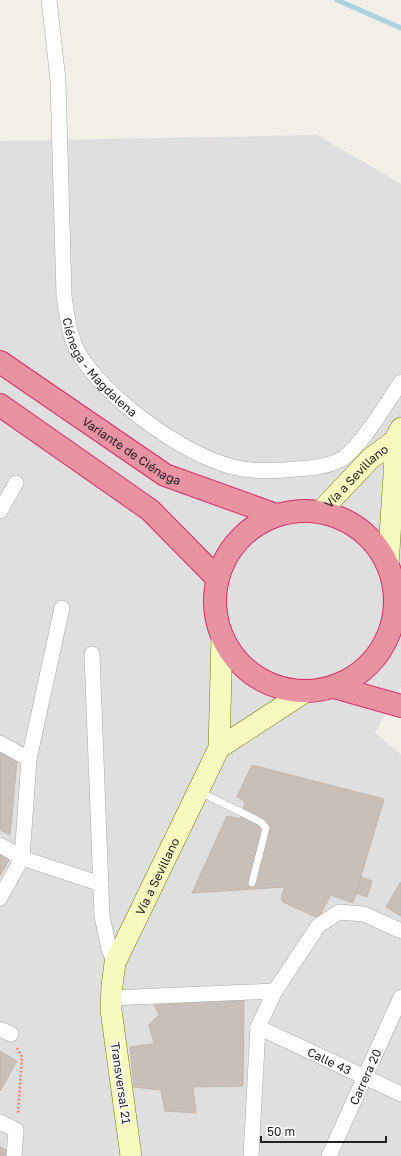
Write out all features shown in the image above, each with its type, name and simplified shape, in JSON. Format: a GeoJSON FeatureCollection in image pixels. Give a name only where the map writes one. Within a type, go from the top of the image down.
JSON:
{"type":"FeatureCollection","features":[{"type":"Feature","properties":{"kind":"highway","name":"Variante de Ciénaga"},"geometry":{"type":"LineString","coordinates":[[0,362],[165,475],[276,515]]}},
{"type":"Feature","properties":{"kind":"highway"},"geometry":{"type":"LineString","coordinates":[[0,405],[150,510],[217,578]]}},
{"type":"Feature","properties":{"kind":"highway"},"geometry":{"type":"LineString","coordinates":[[290,512],[320,512],[348,522],[361,530],[372,540],[388,565],[393,580],[398,613],[381,651],[372,663],[348,681],[334,687],[305,692],[275,687],[249,672],[238,662],[222,637],[214,608],[214,593],[217,578],[229,551],[238,539],[249,529],[276,515],[290,512]]}},
{"type":"Feature","properties":{"kind":"highway"},"geometry":{"type":"LineString","coordinates":[[334,687],[401,706]]}},
{"type":"Feature","properties":{"kind":"street","name":"Ciénega - Magdalena"},"geometry":{"type":"LineString","coordinates":[[49,0],[58,80],[64,296],[69,329],[77,350],[94,375],[112,394],[152,426],[193,451],[211,460],[234,467],[282,471],[315,468],[341,459],[353,449],[401,382]]}},
{"type":"Feature","properties":{"kind":"street","name":"Vía a Sevillano"},"geometry":{"type":"LineString","coordinates":[[320,512],[370,459],[398,435]]}},
{"type":"Feature","properties":{"kind":"street","name":"Vía a Sevillano"},"geometry":{"type":"LineString","coordinates":[[388,565],[396,516],[394,476],[398,435]]}},
{"type":"Feature","properties":{"kind":"street"},"geometry":{"type":"LineString","coordinates":[[0,511],[16,483]]}},
{"type":"Feature","properties":{"kind":"street"},"geometry":{"type":"LineString","coordinates":[[0,898],[22,858],[29,759],[62,608]]}},
{"type":"Feature","properties":{"kind":"street","name":"Vía a Sevillano"},"geometry":{"type":"LineString","coordinates":[[112,1004],[115,964],[220,748],[222,637]]}},
{"type":"Feature","properties":{"kind":"street"},"geometry":{"type":"LineString","coordinates":[[92,654],[102,916],[109,950],[115,964]]}},
{"type":"Feature","properties":{"kind":"street","name":"Vía a Sevillano"},"geometry":{"type":"LineString","coordinates":[[220,748],[305,692]]}},
{"type":"Feature","properties":{"kind":"street"},"geometry":{"type":"LineString","coordinates":[[0,743],[29,759]]}},
{"type":"Feature","properties":{"kind":"street"},"geometry":{"type":"LineString","coordinates":[[0,845],[22,858],[101,884]]}},
{"type":"Feature","properties":{"kind":"street"},"geometry":{"type":"LineString","coordinates":[[251,1156],[258,1027],[275,991],[318,926],[339,912],[364,914],[401,931]]}},
{"type":"Feature","properties":{"kind":"street"},"geometry":{"type":"LineString","coordinates":[[112,1004],[275,991]]}},
{"type":"Feature","properties":{"kind":"street","name":"Carrera 20"},"geometry":{"type":"LineString","coordinates":[[329,1156],[401,997]]}},
{"type":"Feature","properties":{"kind":"street","name":"Transversal 21"},"geometry":{"type":"LineString","coordinates":[[112,1004],[131,1156]]}},
{"type":"Feature","properties":{"kind":"street","name":"Calle 43"},"geometry":{"type":"LineString","coordinates":[[258,1027],[401,1094]]}},
{"type":"Feature","properties":{"kind":"street"},"geometry":{"type":"LineString","coordinates":[[0,1122],[16,1130],[14,1156]]}},
{"type":"Feature","properties":{"kind":"lane"},"geometry":{"type":"LineString","coordinates":[[198,791],[255,819],[262,823],[266,828],[252,883]]}},
{"type":"Feature","properties":{"kind":"path"},"geometry":{"type":"LineString","coordinates":[[5,1032],[22,1057],[16,1130]]}},
{"type":"Feature","properties":{"kind":"shaded area"},"geometry":{"type":"Polygon","coordinates":[[[317,135],[401,184],[401,687],[375,733],[401,755],[401,1156],[0,1156],[0,141],[317,135]]]}},
{"type":"Feature","properties":{"kind":"building"},"geometry":{"type":"Polygon","coordinates":[[[0,751],[17,761],[10,835],[0,830],[0,751]]]}},
{"type":"Feature","properties":{"kind":"building"},"geometry":{"type":"Polygon","coordinates":[[[252,765],[384,799],[353,903],[331,895],[318,918],[283,902],[281,897],[285,887],[192,893],[227,816],[240,819],[245,802],[237,797],[252,765]]]}},
{"type":"Feature","properties":{"kind":"building"},"geometry":{"type":"Polygon","coordinates":[[[0,854],[9,860],[0,876],[0,854]]]}},
{"type":"Feature","properties":{"kind":"building"},"geometry":{"type":"Polygon","coordinates":[[[361,877],[372,881],[367,897],[356,893],[361,877]]]}},
{"type":"Feature","properties":{"kind":"building"},"geometry":{"type":"Polygon","coordinates":[[[401,883],[401,916],[386,907],[401,883]]]}},
{"type":"Feature","properties":{"kind":"building"},"geometry":{"type":"Polygon","coordinates":[[[244,994],[243,1086],[193,1087],[196,1113],[165,1111],[161,1090],[134,1087],[130,1047],[154,1044],[149,1025],[159,1015],[154,1005],[163,1000],[244,994]]]}},
{"type":"Feature","properties":{"kind":"building"},"geometry":{"type":"Polygon","coordinates":[[[0,1051],[17,1061],[0,1091],[0,1051]]]}},
{"type":"Feature","properties":{"kind":"building"},"geometry":{"type":"Polygon","coordinates":[[[0,1147],[12,1154],[10,1156],[0,1156],[0,1147]]]}},
{"type":"Feature","properties":{"kind":"waterway"},"geometry":{"type":"LineString","coordinates":[[337,0],[401,28]]}}]}
